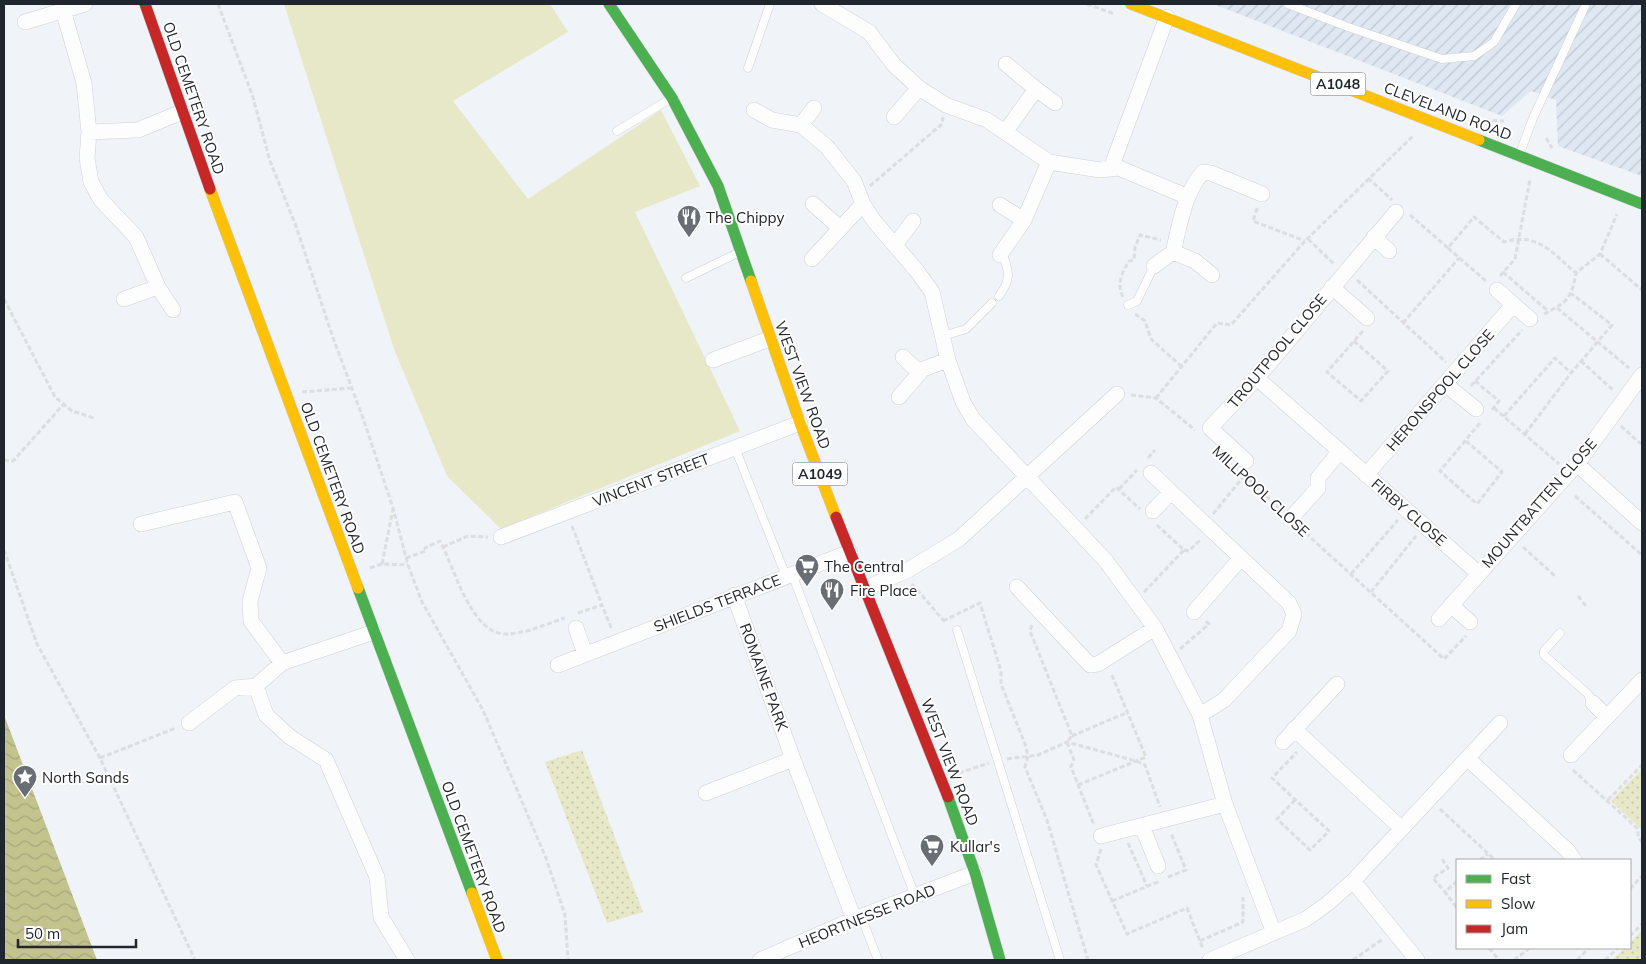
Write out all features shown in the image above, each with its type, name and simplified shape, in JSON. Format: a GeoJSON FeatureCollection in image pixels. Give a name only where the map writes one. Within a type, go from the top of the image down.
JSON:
{"type":"FeatureCollection","features":[{"type":"Feature","properties":{"kind":"main road","name":"OLD CEMETERY ROAD"},"geometry":{"type":"LineString","coordinates":[[145,4],[182,112],[497,960]]}},
{"type":"Feature","properties":{"kind":"main road","name":"WEST VIEW ROAD"},"geometry":{"type":"LineString","coordinates":[[609,4],[672,98],[718,186],[800,423],[864,588],[942,779],[975,873],[1000,960]]}},
{"type":"Feature","properties":{"kind":"main road","name":"CLEVELAND ROAD"},"geometry":{"type":"LineString","coordinates":[[1131,4],[1642,204]]}},
{"type":"Feature","properties":{"kind":"street"},"geometry":{"type":"LineString","coordinates":[[25,22],[85,4]]}},
{"type":"Feature","properties":{"kind":"street"},"geometry":{"type":"LineString","coordinates":[[822,4],[838,8],[869,32],[894,66],[919,88],[946,105],[988,120],[1049,162],[1100,170],[1119,168],[1188,196]]}},
{"type":"Feature","properties":{"kind":"street"},"geometry":{"type":"LineString","coordinates":[[63,10],[84,83],[89,132],[88,170],[94,191],[136,237],[158,287],[173,310]]}},
{"type":"Feature","properties":{"kind":"street"},"geometry":{"type":"LineString","coordinates":[[1111,168],[1167,17]]}},
{"type":"Feature","properties":{"kind":"street"},"geometry":{"type":"LineString","coordinates":[[1006,64],[1055,103]]}},
{"type":"Feature","properties":{"kind":"street"},"geometry":{"type":"LineString","coordinates":[[894,118],[919,88]]}},
{"type":"Feature","properties":{"kind":"street"},"geometry":{"type":"LineString","coordinates":[[1006,131],[1036,88]]}},
{"type":"Feature","properties":{"kind":"street"},"geometry":{"type":"LineString","coordinates":[[801,125],[814,108]]}},
{"type":"Feature","properties":{"kind":"street"},"geometry":{"type":"LineString","coordinates":[[754,110],[772,120],[801,125],[827,147],[841,164],[854,182],[863,204],[874,221],[932,292],[948,360],[963,402],[973,419],[1026,478],[1106,561],[1155,628],[1200,715],[1225,804],[1274,934]]}},
{"type":"Feature","properties":{"kind":"street"},"geometry":{"type":"LineString","coordinates":[[89,132],[138,130],[182,112]]}},
{"type":"Feature","properties":{"kind":"street"},"geometry":{"type":"LineString","coordinates":[[1001,254],[1024,220],[1049,162]]}},
{"type":"Feature","properties":{"kind":"street"},"geometry":{"type":"LineString","coordinates":[[1154,266],[1173,252],[1188,196],[1197,179],[1204,172],[1211,173],[1262,194]]}},
{"type":"Feature","properties":{"kind":"street"},"geometry":{"type":"LineString","coordinates":[[813,204],[840,228]]}},
{"type":"Feature","properties":{"kind":"street"},"geometry":{"type":"LineString","coordinates":[[812,258],[863,204]]}},
{"type":"Feature","properties":{"kind":"street"},"geometry":{"type":"LineString","coordinates":[[1000,205],[1024,220]]}},
{"type":"Feature","properties":{"kind":"street","name":"TROUTPOOL CLOSE"},"geometry":{"type":"LineString","coordinates":[[1243,469],[1210,428],[1257,378],[1399,208]]}},
{"type":"Feature","properties":{"kind":"street"},"geometry":{"type":"LineString","coordinates":[[895,245],[912,222]]}},
{"type":"Feature","properties":{"kind":"street"},"geometry":{"type":"LineString","coordinates":[[1374,237],[1390,251]]}},
{"type":"Feature","properties":{"kind":"street"},"geometry":{"type":"LineString","coordinates":[[1173,252],[1195,261],[1212,275]]}},
{"type":"Feature","properties":{"kind":"street"},"geometry":{"type":"LineString","coordinates":[[124,299],[158,287]]}},
{"type":"Feature","properties":{"kind":"street"},"geometry":{"type":"LineString","coordinates":[[1332,287],[1370,319]]}},
{"type":"Feature","properties":{"kind":"street"},"geometry":{"type":"LineString","coordinates":[[1494,288],[1533,322]]}},
{"type":"Feature","properties":{"kind":"street","name":"HERONSPOOL CLOSE"},"geometry":{"type":"LineString","coordinates":[[1366,475],[1513,304]]}},
{"type":"Feature","properties":{"kind":"street"},"geometry":{"type":"LineString","coordinates":[[713,360],[770,339]]}},
{"type":"Feature","properties":{"kind":"street"},"geometry":{"type":"LineString","coordinates":[[903,357],[920,373]]}},
{"type":"Feature","properties":{"kind":"street"},"geometry":{"type":"LineString","coordinates":[[899,397],[920,373],[930,365],[948,360]]}},
{"type":"Feature","properties":{"kind":"street","name":"MOUNTBATTEN CLOSE"},"geometry":{"type":"LineString","coordinates":[[1439,619],[1577,464],[1641,376]]}},
{"type":"Feature","properties":{"kind":"street","name":"FIRBY CLOSE"},"geometry":{"type":"LineString","coordinates":[[1257,378],[1478,573]]}},
{"type":"Feature","properties":{"kind":"street"},"geometry":{"type":"LineString","coordinates":[[1445,384],[1482,415]]}},
{"type":"Feature","properties":{"kind":"street"},"geometry":{"type":"LineString","coordinates":[[864,588],[905,572],[959,539],[1026,478],[1122,396]]}},
{"type":"Feature","properties":{"kind":"street","name":"VINCENT STREET"},"geometry":{"type":"LineString","coordinates":[[501,537],[800,423]]}},
{"type":"Feature","properties":{"kind":"street"},"geometry":{"type":"LineString","coordinates":[[1291,518],[1318,488],[1318,478],[1340,451]]}},
{"type":"Feature","properties":{"kind":"street"},"geometry":{"type":"LineString","coordinates":[[1577,464],[1642,523]]}},
{"type":"Feature","properties":{"kind":"street"},"geometry":{"type":"LineString","coordinates":[[1151,473],[1289,603],[1294,614],[1289,631],[1224,700],[1200,715]]}},
{"type":"Feature","properties":{"kind":"street"},"geometry":{"type":"LineString","coordinates":[[1150,515],[1171,492]]}},
{"type":"Feature","properties":{"kind":"street"},"geometry":{"type":"LineString","coordinates":[[141,524],[235,502],[259,568],[250,601],[252,621],[282,663]]}},
{"type":"Feature","properties":{"kind":"street","name":"SHIELDS TERRACE"},"geometry":{"type":"LineString","coordinates":[[558,665],[734,595],[850,552]]}},
{"type":"Feature","properties":{"kind":"street"},"geometry":{"type":"LineString","coordinates":[[1194,612],[1241,558]]}},
{"type":"Feature","properties":{"kind":"street"},"geometry":{"type":"LineString","coordinates":[[1017,587],[1090,665],[1098,664],[1155,628]]}},
{"type":"Feature","properties":{"kind":"street","name":"ROMAINE PARK"},"geometry":{"type":"LineString","coordinates":[[734,595],[793,759],[858,918]]}},
{"type":"Feature","properties":{"kind":"street"},"geometry":{"type":"LineString","coordinates":[[1451,605],[1470,622]]}},
{"type":"Feature","properties":{"kind":"street"},"geometry":{"type":"LineString","coordinates":[[576,628],[585,654]]}},
{"type":"Feature","properties":{"kind":"street"},"geometry":{"type":"LineString","coordinates":[[190,723],[235,688],[256,686],[282,663],[374,632]]}},
{"type":"Feature","properties":{"kind":"street"},"geometry":{"type":"LineString","coordinates":[[1571,755],[1642,680]]}},
{"type":"Feature","properties":{"kind":"street"},"geometry":{"type":"LineString","coordinates":[[1282,742],[1337,684]]}},
{"type":"Feature","properties":{"kind":"street"},"geometry":{"type":"LineString","coordinates":[[256,686],[266,715],[290,737],[326,760],[377,877],[381,917],[407,960]]}},
{"type":"Feature","properties":{"kind":"street"},"geometry":{"type":"LineString","coordinates":[[1593,703],[1606,716]]}},
{"type":"Feature","properties":{"kind":"street"},"geometry":{"type":"LineString","coordinates":[[1207,957],[1243,948],[1306,919],[1327,904],[1353,881],[1500,723]]}},
{"type":"Feature","properties":{"kind":"street"},"geometry":{"type":"LineString","coordinates":[[1294,729],[1401,828]]}},
{"type":"Feature","properties":{"kind":"street"},"geometry":{"type":"LineString","coordinates":[[1467,758],[1568,851],[1573,859]]}},
{"type":"Feature","properties":{"kind":"street"},"geometry":{"type":"LineString","coordinates":[[706,792],[793,759]]}},
{"type":"Feature","properties":{"kind":"street"},"geometry":{"type":"LineString","coordinates":[[1101,836],[1225,804]]}},
{"type":"Feature","properties":{"kind":"street"},"geometry":{"type":"LineString","coordinates":[[1142,826],[1158,866]]}},
{"type":"Feature","properties":{"kind":"street","name":"HEORTNESSE ROAD"},"geometry":{"type":"LineString","coordinates":[[765,959],[858,918],[975,873]]}},
{"type":"Feature","properties":{"kind":"street"},"geometry":{"type":"LineString","coordinates":[[1353,881],[1418,960]]}},
{"type":"Feature","properties":{"kind":"lane"},"geometry":{"type":"LineString","coordinates":[[748,68],[770,4]]}},
{"type":"Feature","properties":{"kind":"lane"},"geometry":{"type":"LineString","coordinates":[[1288,4],[1442,59],[1474,56],[1494,42],[1516,4]]}},
{"type":"Feature","properties":{"kind":"lane"},"geometry":{"type":"LineString","coordinates":[[1519,155],[1533,118],[1586,4]]}},
{"type":"Feature","properties":{"kind":"lane"},"geometry":{"type":"LineString","coordinates":[[617,132],[672,98]]}},
{"type":"Feature","properties":{"kind":"lane"},"geometry":{"type":"LineString","coordinates":[[686,278],[741,252]]}},
{"type":"Feature","properties":{"kind":"lane"},"geometry":{"type":"LineString","coordinates":[[999,296],[1007,285],[1009,272],[1001,254]]}},
{"type":"Feature","properties":{"kind":"lane"},"geometry":{"type":"LineString","coordinates":[[1128,305],[1137,301],[1154,266]]}},
{"type":"Feature","properties":{"kind":"lane"},"geometry":{"type":"LineString","coordinates":[[943,336],[966,329],[992,303]]}},
{"type":"Feature","properties":{"kind":"lane"},"geometry":{"type":"LineString","coordinates":[[735,448],[789,575],[915,896]]}},
{"type":"Feature","properties":{"kind":"lane"},"geometry":{"type":"LineString","coordinates":[[957,630],[1060,960]]}},
{"type":"Feature","properties":{"kind":"lane"},"geometry":{"type":"LineString","coordinates":[[1560,633],[1544,651],[1544,655],[1588,694],[1593,703]]}},
{"type":"Feature","properties":{"kind":"lane"},"geometry":{"type":"LineString","coordinates":[[858,918],[878,960]]}},
{"type":"Feature","properties":{"kind":"path"},"geometry":{"type":"LineString","coordinates":[[218,4],[253,96],[270,161],[296,226],[393,508],[408,565],[422,602],[483,710],[546,858],[565,915],[568,960]]}},
{"type":"Feature","properties":{"kind":"path"},"geometry":{"type":"LineString","coordinates":[[871,185],[942,124]]}},
{"type":"Feature","properties":{"kind":"path"},"geometry":{"type":"LineString","coordinates":[[1156,398],[1217,323],[1231,325],[1306,240],[1368,178],[1418,132]]}},
{"type":"Feature","properties":{"kind":"path"},"geometry":{"type":"LineString","coordinates":[[1368,178],[1399,208],[1494,288],[1515,259],[1530,176]]}},
{"type":"Feature","properties":{"kind":"path"},"geometry":{"type":"LineString","coordinates":[[1262,194],[1253,221],[1306,240],[1345,271],[1456,371]]}},
{"type":"Feature","properties":{"kind":"path"},"geometry":{"type":"LineString","coordinates":[[1461,397],[1521,330],[1557,308],[1572,294],[1576,273],[1600,254],[1618,212]]}},
{"type":"Feature","properties":{"kind":"path"},"geometry":{"type":"LineString","coordinates":[[1448,248],[1474,217],[1504,242],[1518,238],[1537,241],[1576,273]]}},
{"type":"Feature","properties":{"kind":"path"},"geometry":{"type":"LineString","coordinates":[[1600,254],[1642,290]]}},
{"type":"Feature","properties":{"kind":"path"},"geometry":{"type":"LineString","coordinates":[[1403,323],[1459,258]]}},
{"type":"Feature","properties":{"kind":"path"},"geometry":{"type":"LineString","coordinates":[[1504,272],[1548,312]]}},
{"type":"Feature","properties":{"kind":"path"},"geometry":{"type":"LineString","coordinates":[[1525,434],[1571,373],[1612,325],[1572,294]]}},
{"type":"Feature","properties":{"kind":"path"},"geometry":{"type":"LineString","coordinates":[[4,299],[55,397],[72,411],[94,418]]}},
{"type":"Feature","properties":{"kind":"path"},"geometry":{"type":"LineString","coordinates":[[1354,341],[1388,371],[1360,401],[1327,372],[1370,319],[1384,306]]}},
{"type":"Feature","properties":{"kind":"path"},"geometry":{"type":"LineString","coordinates":[[1557,308],[1641,376]]}},
{"type":"Feature","properties":{"kind":"path"},"geometry":{"type":"LineString","coordinates":[[1504,416],[1555,358],[1571,373]]}},
{"type":"Feature","properties":{"kind":"path"},"geometry":{"type":"LineString","coordinates":[[1581,361],[1624,399]]}},
{"type":"Feature","properties":{"kind":"path"},"geometry":{"type":"LineString","coordinates":[[1466,441],[1502,472],[1477,504],[1440,471],[1466,441],[1482,415],[1494,408],[1499,401],[1475,381]]}},
{"type":"Feature","properties":{"kind":"path"},"geometry":{"type":"LineString","coordinates":[[286,394],[352,388]]}},
{"type":"Feature","properties":{"kind":"path"},"geometry":{"type":"LineString","coordinates":[[1122,396],[1132,394],[1156,398],[1196,431]]}},
{"type":"Feature","properties":{"kind":"path"},"geometry":{"type":"LineString","coordinates":[[4,460],[13,461],[63,404]]}},
{"type":"Feature","properties":{"kind":"path"},"geometry":{"type":"LineString","coordinates":[[1494,408],[1561,466]]}},
{"type":"Feature","properties":{"kind":"path"},"geometry":{"type":"LineString","coordinates":[[1611,417],[1642,445]]}},
{"type":"Feature","properties":{"kind":"path"},"geometry":{"type":"LineString","coordinates":[[1075,529],[1116,487],[1150,515],[1184,550],[1189,551],[1208,527],[1243,469]]}},
{"type":"Feature","properties":{"kind":"path","name":"MILLPOOL CLOSE"},"geometry":{"type":"LineString","coordinates":[[1243,469],[1291,518],[1444,659],[1474,626],[1470,622]]}},
{"type":"Feature","properties":{"kind":"path"},"geometry":{"type":"LineString","coordinates":[[1575,496],[1642,555]]}},
{"type":"Feature","properties":{"kind":"path"},"geometry":{"type":"LineString","coordinates":[[382,564],[393,508]]}},
{"type":"Feature","properties":{"kind":"path"},"geometry":{"type":"LineString","coordinates":[[1351,574],[1407,510]]}},
{"type":"Feature","properties":{"kind":"path"},"geometry":{"type":"LineString","coordinates":[[567,512],[616,642]]}},
{"type":"Feature","properties":{"kind":"path"},"geometry":{"type":"LineString","coordinates":[[1371,592],[1425,526]]}},
{"type":"Feature","properties":{"kind":"path"},"geometry":{"type":"LineString","coordinates":[[443,547],[468,536]]}},
{"type":"Feature","properties":{"kind":"path"},"geometry":{"type":"LineString","coordinates":[[406,558],[426,551],[425,548],[440,541],[471,610],[484,626],[504,634],[527,631],[602,605]]}},
{"type":"Feature","properties":{"kind":"path"},"geometry":{"type":"LineString","coordinates":[[1523,547],[1555,576]]}},
{"type":"Feature","properties":{"kind":"path"},"geometry":{"type":"LineString","coordinates":[[4,550],[37,644],[100,758],[195,960]]}},
{"type":"Feature","properties":{"kind":"path"},"geometry":{"type":"LineString","coordinates":[[1136,601],[1184,550]]}},
{"type":"Feature","properties":{"kind":"path"},"geometry":{"type":"LineString","coordinates":[[353,574],[382,564],[408,565]]}},
{"type":"Feature","properties":{"kind":"path"},"geometry":{"type":"LineString","coordinates":[[905,572],[913,586],[943,621],[957,630]]}},
{"type":"Feature","properties":{"kind":"path"},"geometry":{"type":"LineString","coordinates":[[1578,596],[1586,606]]}},
{"type":"Feature","properties":{"kind":"path"},"geometry":{"type":"LineString","coordinates":[[943,621],[980,603],[1001,671],[1001,684],[1028,756],[1025,767],[1047,820],[1088,960]]}},
{"type":"Feature","properties":{"kind":"path"},"geometry":{"type":"LineString","coordinates":[[1170,657],[1209,624],[1194,612]]}},
{"type":"Feature","properties":{"kind":"path"},"geometry":{"type":"LineString","coordinates":[[1043,614],[1034,622],[1030,631],[1072,736]]}},
{"type":"Feature","properties":{"kind":"path"},"geometry":{"type":"LineString","coordinates":[[1078,785],[1146,757],[1106,659]]}},
{"type":"Feature","properties":{"kind":"path"},"geometry":{"type":"LineString","coordinates":[[942,779],[997,760],[1038,755],[1067,742],[1072,736],[1128,712]]}},
{"type":"Feature","properties":{"kind":"path"},"geometry":{"type":"LineString","coordinates":[[100,758],[190,723]]}},
{"type":"Feature","properties":{"kind":"path"},"geometry":{"type":"LineString","coordinates":[[1295,800],[1277,819],[1310,850],[1329,831],[1272,778],[1307,741]]}},
{"type":"Feature","properties":{"kind":"path"},"geometry":{"type":"LineString","coordinates":[[1067,742],[1145,765],[1165,819]]}},
{"type":"Feature","properties":{"kind":"path"},"geometry":{"type":"LineString","coordinates":[[1571,755],[1572,769],[1638,829],[1638,837],[1642,842]]}},
{"type":"Feature","properties":{"kind":"path"},"geometry":{"type":"LineString","coordinates":[[1608,800],[1642,765]]}},
{"type":"Feature","properties":{"kind":"path"},"geometry":{"type":"LineString","coordinates":[[1428,799],[1494,859]]}},
{"type":"Feature","properties":{"kind":"path"},"geometry":{"type":"LineString","coordinates":[[1122,831],[1147,886]]}},
{"type":"Feature","properties":{"kind":"path"},"geometry":{"type":"LineString","coordinates":[[1481,859],[1488,854]]}},
{"type":"Feature","properties":{"kind":"path"},"geometry":{"type":"LineString","coordinates":[[1442,859],[1448,868],[1433,878],[1456,907]]}},
{"type":"Feature","properties":{"kind":"path"},"geometry":{"type":"LineString","coordinates":[[1631,888],[1642,876]]}},
{"type":"Feature","properties":{"kind":"path"},"geometry":{"type":"LineString","coordinates":[[1444,892],[1456,882]]}},
{"type":"Feature","properties":{"kind":"path"},"geometry":{"type":"LineString","coordinates":[[1200,941],[1243,922],[1244,889]]}},
{"type":"Feature","properties":{"kind":"path"},"geometry":{"type":"LineString","coordinates":[[1126,934],[1187,908],[1207,957]]}},
{"type":"Feature","properties":{"kind":"path"},"geometry":{"type":"LineString","coordinates":[[1631,935],[1642,924]]}},
{"type":"Feature","properties":{"kind":"path"},"geometry":{"type":"LineString","coordinates":[[1353,960],[1394,932]]}},
{"type":"Feature","properties":{"kind":"path"},"geometry":{"type":"LineString","coordinates":[[1491,949],[1499,960]]}},
{"type":"Feature","properties":{"kind":"path"},"geometry":{"type":"LineString","coordinates":[[1514,960],[1529,949]]}},
{"type":"Feature","properties":{"kind":"path"},"geometry":{"type":"LineString","coordinates":[[1577,960],[1588,949]]}},
{"type":"Feature","properties":{"kind":"path"},"geometry":{"type":"LineString","coordinates":[[1605,960],[1617,949]]}},
{"type":"Feature","properties":{"kind":"shaded area"},"geometry":{"type":"Polygon","coordinates":[[[284,4],[550,4],[568,32],[453,101],[528,199],[661,110],[700,186],[635,212],[740,431],[501,529],[447,476],[394,349],[284,4]]]}},
{"type":"Feature","properties":{"kind":"shaded area"},"geometry":{"type":"Polygon","coordinates":[[[1213,4],[1642,4],[1642,176],[1558,146],[1556,100],[1531,91],[1502,116],[1213,4]]]}},
{"type":"Feature","properties":{"kind":"shaded area"},"geometry":{"type":"Polygon","coordinates":[[[582,750],[643,912],[607,923],[545,762],[582,750]]]}},
{"type":"Feature","properties":{"kind":"shaded area"},"geometry":{"type":"Polygon","coordinates":[[[1642,769],[1642,839],[1641,829],[1611,801],[1642,769]]]}},
{"type":"Feature","properties":{"kind":"shaded area"},"geometry":{"type":"Polygon","coordinates":[[[1642,930],[1642,960],[1612,960],[1624,949],[1631,949],[1631,942],[1642,930]]]}},
{"type":"Feature","properties":{"kind":"water","name":"North Sands"},"geometry":{"type":"Polygon","coordinates":[[[4,715],[97,960],[4,960],[4,715]]]}},
{"type":"Feature","properties":{"kind":"traffic: fast"},"geometry":{"type":"LineString","coordinates":[[609,4],[672,98],[718,186],[751,281]]}},
{"type":"Feature","properties":{"kind":"traffic: fast"},"geometry":{"type":"LineString","coordinates":[[1479,140],[1642,204]]}},
{"type":"Feature","properties":{"kind":"traffic: fast"},"geometry":{"type":"LineString","coordinates":[[358,588],[472,893]]}},
{"type":"Feature","properties":{"kind":"traffic: fast"},"geometry":{"type":"LineString","coordinates":[[948,797],[975,873],[1000,960]]}},
{"type":"Feature","properties":{"kind":"traffic: slow"},"geometry":{"type":"LineString","coordinates":[[1131,4],[1479,140]]}},
{"type":"Feature","properties":{"kind":"traffic: slow"},"geometry":{"type":"LineString","coordinates":[[210,189],[358,588]]}},
{"type":"Feature","properties":{"kind":"traffic: slow"},"geometry":{"type":"LineString","coordinates":[[751,281],[800,423],[836,517]]}},
{"type":"Feature","properties":{"kind":"traffic: slow"},"geometry":{"type":"LineString","coordinates":[[472,893],[497,960]]}},
{"type":"Feature","properties":{"kind":"traffic: jam"},"geometry":{"type":"LineString","coordinates":[[145,4],[210,189]]}},
{"type":"Feature","properties":{"kind":"traffic: jam"},"geometry":{"type":"LineString","coordinates":[[836,517],[948,797]]}},
{"type":"Feature","properties":{"kind":"place","name":"The Chippy"},"geometry":{"type":"Point","coordinates":[689,238]}},
{"type":"Feature","properties":{"kind":"place","name":"The Central"},"geometry":{"type":"Point","coordinates":[807,587]}},
{"type":"Feature","properties":{"kind":"place","name":"Fire Place"},"geometry":{"type":"Point","coordinates":[832,611]}},
{"type":"Feature","properties":{"kind":"place","name":"North Sands"},"geometry":{"type":"Point","coordinates":[25,798]}},
{"type":"Feature","properties":{"kind":"place","name":"Kullar's"},"geometry":{"type":"Point","coordinates":[932,867]}}]}
